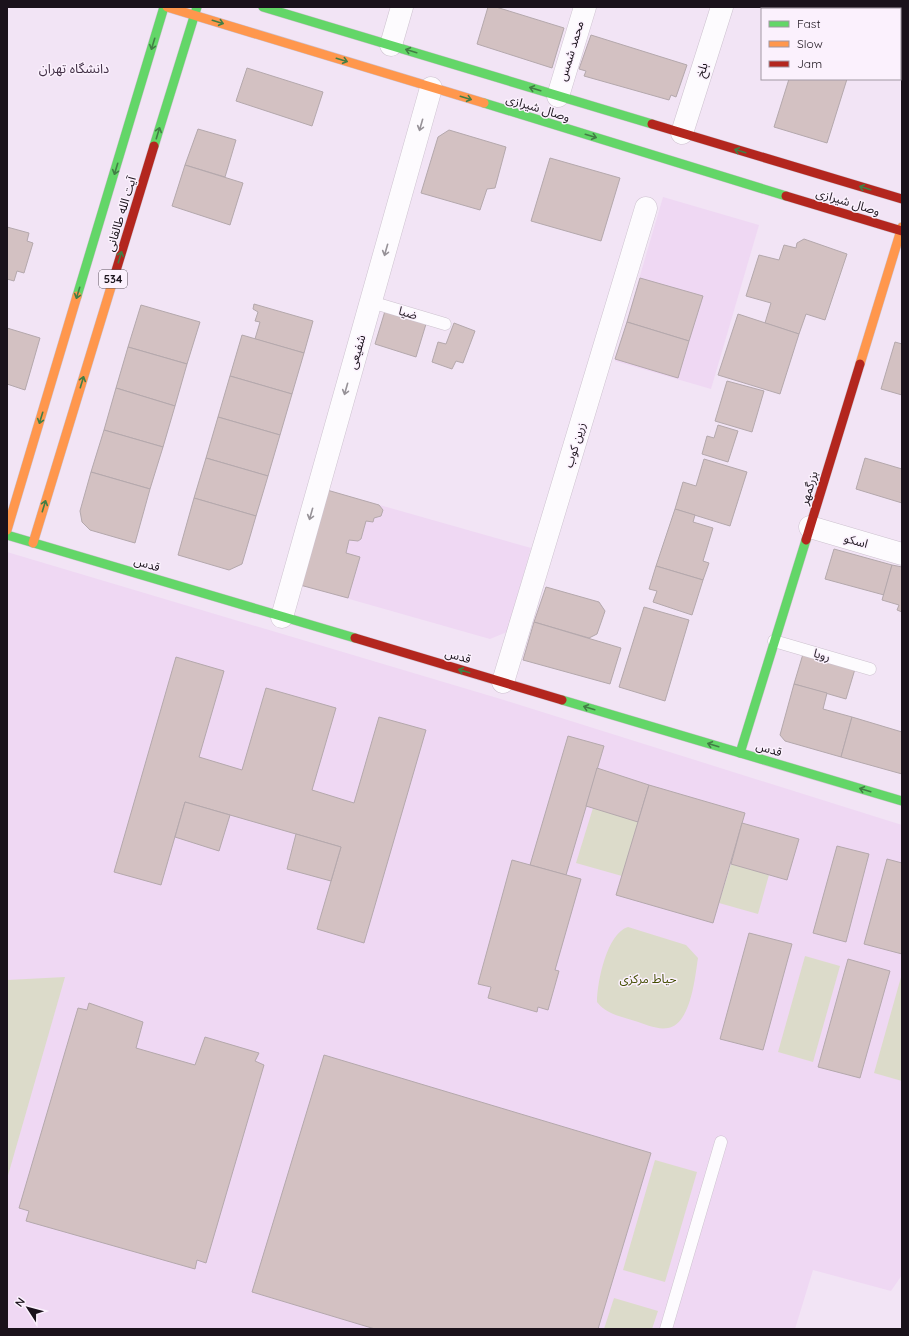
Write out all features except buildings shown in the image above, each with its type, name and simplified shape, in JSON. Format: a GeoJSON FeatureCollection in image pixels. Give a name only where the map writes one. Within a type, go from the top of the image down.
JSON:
{"type":"FeatureCollection","features":[{"type":"Feature","properties":{"kind":"main road","name":"وصال شیرازی"},"geometry":{"type":"LineString","coordinates":[[166,7],[195,11],[902,230]]}},
{"type":"Feature","properties":{"kind":"main road","name":"آیت الله طالقانی"},"geometry":{"type":"LineString","coordinates":[[7,530],[166,7]]}},
{"type":"Feature","properties":{"kind":"main road","name":"وصال شیرازی"},"geometry":{"type":"LineString","coordinates":[[263,7],[391,45],[438,63],[558,96],[902,199]]}},
{"type":"Feature","properties":{"kind":"main road","name":"آیت الله طالقانی"},"geometry":{"type":"LineString","coordinates":[[33,543],[195,11]]}},
{"type":"Feature","properties":{"kind":"main road","name":"بزرگمهر"},"geometry":{"type":"LineString","coordinates":[[740,753],[902,230]]}},
{"type":"Feature","properties":{"kind":"main road","name":"قدس"},"geometry":{"type":"LineString","coordinates":[[7,535],[902,801]]}},
{"type":"Feature","properties":{"kind":"street"},"geometry":{"type":"LineString","coordinates":[[391,45],[402,7]]}},
{"type":"Feature","properties":{"kind":"street","name":"محمد شمس"},"geometry":{"type":"LineString","coordinates":[[558,96],[584,7]]}},
{"type":"Feature","properties":{"kind":"street","name":"بلخ"},"geometry":{"type":"LineString","coordinates":[[682,133],[722,7]]}},
{"type":"Feature","properties":{"kind":"street","name":"شفیعی"},"geometry":{"type":"LineString","coordinates":[[282,617],[432,84]]}},
{"type":"Feature","properties":{"kind":"street","name":"زرین کوب"},"geometry":{"type":"LineString","coordinates":[[503,682],[646,208]]}},
{"type":"Feature","properties":{"kind":"street","name":"اسکو"},"geometry":{"type":"LineString","coordinates":[[810,527],[902,554]]}},
{"type":"Feature","properties":{"kind":"lane","name":"ضیا"},"geometry":{"type":"LineString","coordinates":[[371,302],[445,324]]}},
{"type":"Feature","properties":{"kind":"lane","name":"رویا"},"geometry":{"type":"LineString","coordinates":[[774,641],[870,669]]}},
{"type":"Feature","properties":{"kind":"lane"},"geometry":{"type":"LineString","coordinates":[[666,1329],[721,1142]]}},
{"type":"Feature","properties":{"kind":"shaded area"},"geometry":{"type":"Polygon","coordinates":[[[663,197],[759,225],[711,389],[615,361],[663,197]]]}},
{"type":"Feature","properties":{"kind":"shaded area"},"geometry":{"type":"Polygon","coordinates":[[[327,490],[531,548],[507,632],[490,639],[300,585],[327,490]]]}},
{"type":"Feature","properties":{"kind":"shaded area"},"geometry":{"type":"Polygon","coordinates":[[[7,552],[504,700],[902,825],[902,1275],[891,1291],[813,1270],[795,1329],[7,1329],[7,552]]]}},
{"type":"Feature","properties":{"kind":"green space"},"geometry":{"type":"Polygon","coordinates":[[[593,808],[638,822],[622,876],[576,863],[593,808]]]}},
{"type":"Feature","properties":{"kind":"green space"},"geometry":{"type":"Polygon","coordinates":[[[731,864],[769,875],[758,914],[719,903],[731,864]]]}},
{"type":"Feature","properties":{"kind":"green space","name":"حیاط مرکزی"},"geometry":{"type":"Polygon","coordinates":[[[628,927],[686,945],[698,958],[693,987],[687,1009],[676,1025],[668,1028],[651,1026],[614,1014],[597,1002],[601,971],[609,948],[614,938],[628,927]]]}},
{"type":"Feature","properties":{"kind":"green space"},"geometry":{"type":"Polygon","coordinates":[[[805,956],[840,966],[813,1062],[778,1052],[805,956]]]}},
{"type":"Feature","properties":{"kind":"green space"},"geometry":{"type":"Polygon","coordinates":[[[65,977],[7,1179],[7,980],[65,977]]]}},
{"type":"Feature","properties":{"kind":"green space"},"geometry":{"type":"Polygon","coordinates":[[[902,977],[902,1081],[874,1073],[902,977]]]}},
{"type":"Feature","properties":{"kind":"green space"},"geometry":{"type":"Polygon","coordinates":[[[655,1160],[697,1172],[665,1282],[623,1270],[655,1160]]]}},
{"type":"Feature","properties":{"kind":"green space"},"geometry":{"type":"Polygon","coordinates":[[[614,1298],[658,1311],[652,1329],[604,1329],[614,1298]]]}},
{"type":"Feature","properties":{"kind":"traffic: fast"},"geometry":{"type":"LineString","coordinates":[[77,296],[164,7]]}},
{"type":"Feature","properties":{"kind":"traffic: fast"},"geometry":{"type":"LineString","coordinates":[[154,146],[197,7]]}},
{"type":"Feature","properties":{"kind":"traffic: fast"},"geometry":{"type":"LineString","coordinates":[[263,7],[652,124]]}},
{"type":"Feature","properties":{"kind":"traffic: fast"},"geometry":{"type":"LineString","coordinates":[[484,103],[786,196]]}},
{"type":"Feature","properties":{"kind":"traffic: fast"},"geometry":{"type":"LineString","coordinates":[[7,535],[355,638]]}},
{"type":"Feature","properties":{"kind":"traffic: fast"},"geometry":{"type":"LineString","coordinates":[[740,753],[806,540]]}},
{"type":"Feature","properties":{"kind":"traffic: fast"},"geometry":{"type":"LineString","coordinates":[[562,700],[902,801]]}},
{"type":"Feature","properties":{"kind":"traffic: slow"},"geometry":{"type":"LineString","coordinates":[[167,7],[484,103]]}},
{"type":"Feature","properties":{"kind":"traffic: slow"},"geometry":{"type":"LineString","coordinates":[[860,364],[902,227]]}},
{"type":"Feature","properties":{"kind":"traffic: slow"},"geometry":{"type":"LineString","coordinates":[[33,543],[115,274]]}},
{"type":"Feature","properties":{"kind":"traffic: slow"},"geometry":{"type":"LineString","coordinates":[[7,530],[77,296]]}},
{"type":"Feature","properties":{"kind":"traffic: jam"},"geometry":{"type":"LineString","coordinates":[[652,124],[902,199]]}},
{"type":"Feature","properties":{"kind":"traffic: jam"},"geometry":{"type":"LineString","coordinates":[[115,274],[154,146]]}},
{"type":"Feature","properties":{"kind":"traffic: jam"},"geometry":{"type":"LineString","coordinates":[[786,196],[902,231]]}},
{"type":"Feature","properties":{"kind":"traffic: jam"},"geometry":{"type":"LineString","coordinates":[[806,540],[860,364]]}},
{"type":"Feature","properties":{"kind":"traffic: jam"},"geometry":{"type":"LineString","coordinates":[[355,638],[562,700]]}},
{"type":"Feature","properties":{"kind":"district","name":"دانشگاه تهران"},"geometry":{"type":"Point","coordinates":[74,68]}}]}
